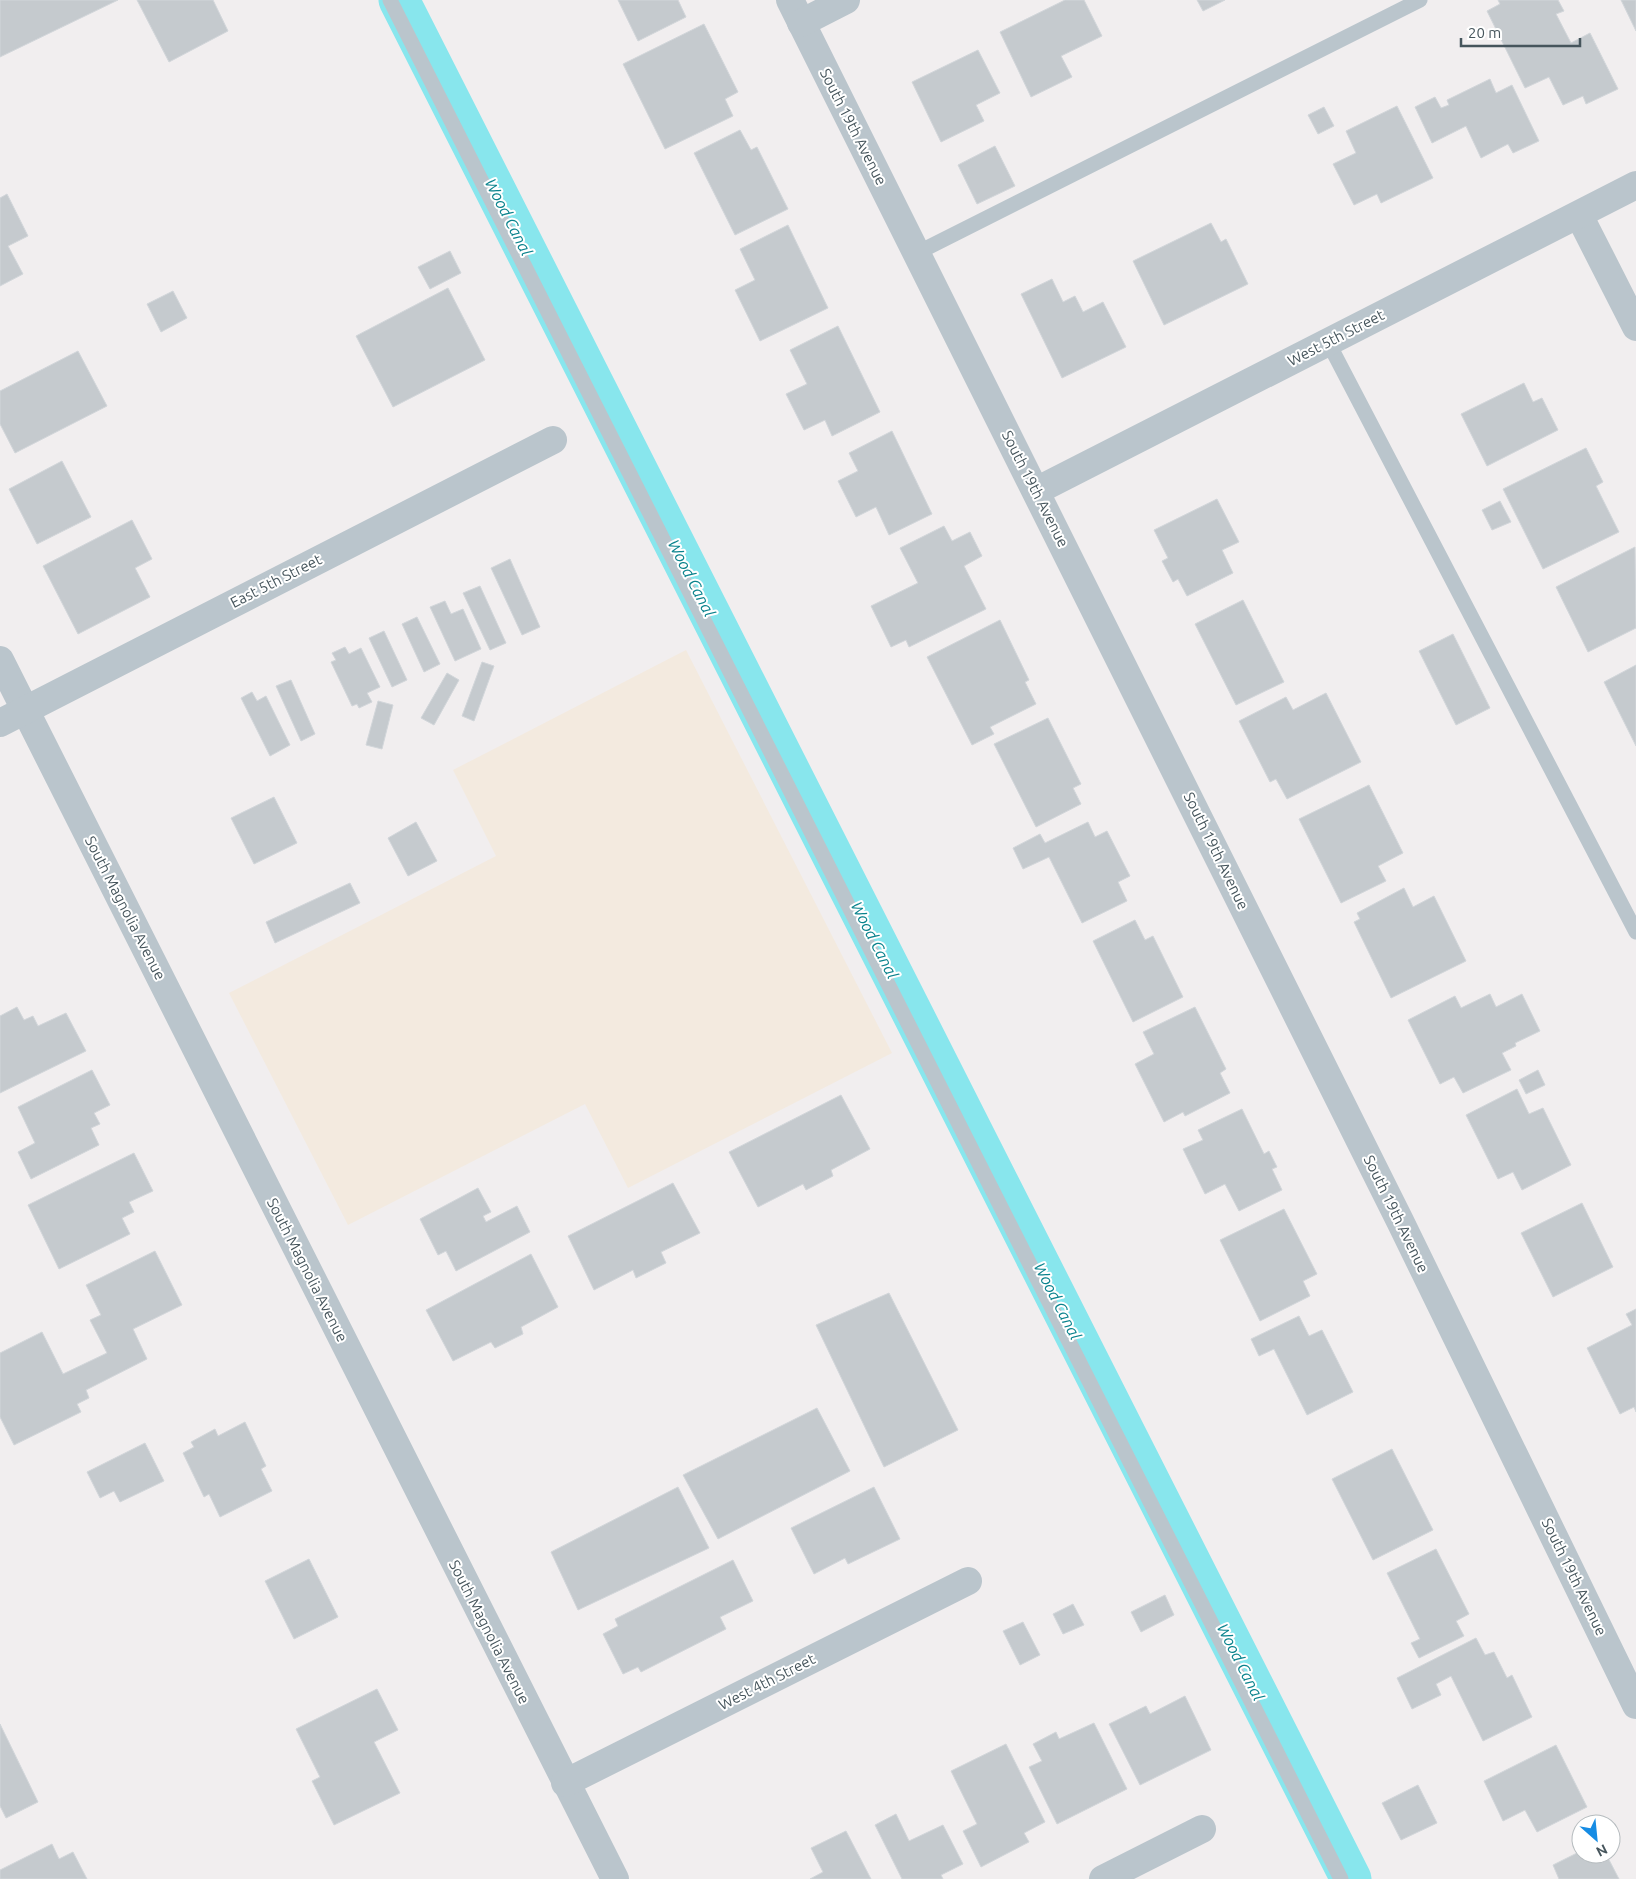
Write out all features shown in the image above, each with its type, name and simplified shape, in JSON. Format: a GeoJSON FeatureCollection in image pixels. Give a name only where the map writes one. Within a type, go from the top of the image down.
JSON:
{"type":"FeatureCollection","features":[{"type":"Feature","properties":{"kind":"street"},"geometry":{"type":"LineString","coordinates":[[796,11],[846,0]]}},
{"type":"Feature","properties":{"kind":"street","name":"South 19th Avenue"},"geometry":{"type":"LineString","coordinates":[[796,11],[1396,1212],[1636,1705]]}},
{"type":"Feature","properties":{"kind":"street","name":"West 5th Street"},"geometry":{"type":"LineString","coordinates":[[1036,491],[1636,185]]}},
{"type":"Feature","properties":{"kind":"street"},"geometry":{"type":"LineString","coordinates":[[1579,215],[1636,327]]}},
{"type":"Feature","properties":{"kind":"street","name":"East 5th Street"},"geometry":{"type":"LineString","coordinates":[[0,723],[553,440]]}},
{"type":"Feature","properties":{"kind":"street","name":"South Magnolia Avenue"},"geometry":{"type":"LineString","coordinates":[[0,660],[615,1879]]}},
{"type":"Feature","properties":{"kind":"street","name":"West 4th Street"},"geometry":{"type":"LineString","coordinates":[[565,1783],[968,1581]]}},
{"type":"Feature","properties":{"kind":"street"},"geometry":{"type":"LineString","coordinates":[[1103,1879],[1202,1829]]}},
{"type":"Feature","properties":{"kind":"lane"},"geometry":{"type":"LineString","coordinates":[[390,0],[1341,1879]]}},
{"type":"Feature","properties":{"kind":"lane"},"geometry":{"type":"LineString","coordinates":[[917,253],[1420,0]]}},
{"type":"Feature","properties":{"kind":"lane"},"geometry":{"type":"LineString","coordinates":[[1328,342],[1636,932]]}},
{"type":"Feature","properties":{"kind":"sand"},"geometry":{"type":"Polygon","coordinates":[[[686,650],[892,1053],[628,1188],[585,1104],[348,1225],[229,993],[496,856],[453,770],[686,650]]]}},
{"type":"Feature","properties":{"kind":"building"},"geometry":{"type":"Polygon","coordinates":[[[0,0],[118,0],[0,57],[0,0]]]}},
{"type":"Feature","properties":{"kind":"building"},"geometry":{"type":"Polygon","coordinates":[[[137,0],[213,0],[228,31],[169,62],[137,0]]]}},
{"type":"Feature","properties":{"kind":"building"},"geometry":{"type":"Polygon","coordinates":[[[618,0],[678,0],[686,17],[638,41],[618,0]]]}},
{"type":"Feature","properties":{"kind":"building"},"geometry":{"type":"Polygon","coordinates":[[[1065,0],[1084,0],[1102,36],[1061,56],[1072,77],[1031,97],[1000,32],[1065,0]]]}},
{"type":"Feature","properties":{"kind":"building"},"geometry":{"type":"Polygon","coordinates":[[[1197,0],[1225,0],[1203,11],[1197,0]]]}},
{"type":"Feature","properties":{"kind":"building"},"geometry":{"type":"Polygon","coordinates":[[[1498,0],[1558,0],[1564,11],[1556,14],[1571,43],[1590,33],[1618,89],[1586,104],[1583,96],[1563,105],[1549,77],[1525,88],[1487,11],[1500,4],[1498,0]]]}},
{"type":"Feature","properties":{"kind":"building"},"geometry":{"type":"Polygon","coordinates":[[[1621,0],[1636,0],[1636,31],[1621,0]]]}},
{"type":"Feature","properties":{"kind":"building"},"geometry":{"type":"Polygon","coordinates":[[[704,24],[738,92],[725,99],[733,116],[665,149],[623,64],[704,24]]]}},
{"type":"Feature","properties":{"kind":"building"},"geometry":{"type":"Polygon","coordinates":[[[978,50],[1000,93],[976,105],[984,121],[941,142],[912,82],[978,50]]]}},
{"type":"Feature","properties":{"kind":"building"},"geometry":{"type":"Polygon","coordinates":[[[1490,79],[1496,93],[1512,85],[1539,141],[1513,153],[1508,144],[1481,158],[1466,126],[1432,143],[1415,107],[1435,97],[1441,108],[1449,105],[1447,100],[1490,79]]]}},
{"type":"Feature","properties":{"kind":"building"},"geometry":{"type":"Polygon","coordinates":[[[1397,106],[1433,178],[1381,203],[1377,194],[1354,205],[1333,164],[1356,153],[1346,131],[1397,106]]]}},
{"type":"Feature","properties":{"kind":"building"},"geometry":{"type":"Polygon","coordinates":[[[1324,107],[1334,126],[1318,134],[1308,115],[1324,107]]]}},
{"type":"Feature","properties":{"kind":"building"},"geometry":{"type":"Polygon","coordinates":[[[740,130],[751,150],[757,147],[788,209],[735,235],[694,153],[740,130]]]}},
{"type":"Feature","properties":{"kind":"building"},"geometry":{"type":"Polygon","coordinates":[[[995,146],[1015,186],[977,204],[958,165],[995,146]]]}},
{"type":"Feature","properties":{"kind":"building"},"geometry":{"type":"Polygon","coordinates":[[[7,194],[28,236],[8,246],[23,274],[0,286],[0,198],[7,194]]]}},
{"type":"Feature","properties":{"kind":"building"},"geometry":{"type":"Polygon","coordinates":[[[1211,223],[1221,242],[1226,239],[1248,284],[1164,325],[1133,261],[1211,223]]]}},
{"type":"Feature","properties":{"kind":"building"},"geometry":{"type":"Polygon","coordinates":[[[788,225],[828,308],[760,341],[735,290],[755,280],[740,249],[788,225]]]}},
{"type":"Feature","properties":{"kind":"building"},"geometry":{"type":"Polygon","coordinates":[[[450,251],[461,273],[430,289],[418,267],[450,251]]]}},
{"type":"Feature","properties":{"kind":"building"},"geometry":{"type":"Polygon","coordinates":[[[1052,279],[1063,302],[1075,296],[1083,312],[1103,302],[1126,347],[1062,378],[1021,294],[1052,279]]]}},
{"type":"Feature","properties":{"kind":"building"},"geometry":{"type":"Polygon","coordinates":[[[448,288],[485,360],[393,407],[356,336],[448,288]]]}},
{"type":"Feature","properties":{"kind":"building"},"geometry":{"type":"Polygon","coordinates":[[[173,291],[187,318],[161,332],[147,304],[173,291]]]}},
{"type":"Feature","properties":{"kind":"building"},"geometry":{"type":"Polygon","coordinates":[[[838,326],[880,412],[832,436],[825,420],[804,430],[786,394],[807,384],[790,350],[838,326]]]}},
{"type":"Feature","properties":{"kind":"building"},"geometry":{"type":"Polygon","coordinates":[[[78,351],[107,406],[15,453],[0,424],[0,391],[78,351]]]}},
{"type":"Feature","properties":{"kind":"building"},"geometry":{"type":"Polygon","coordinates":[[[1524,383],[1533,402],[1542,398],[1558,430],[1487,466],[1461,414],[1524,383]]]}},
{"type":"Feature","properties":{"kind":"building"},"geometry":{"type":"Polygon","coordinates":[[[892,431],[932,514],[889,535],[876,507],[856,517],[838,481],[858,471],[849,453],[892,431]]]}},
{"type":"Feature","properties":{"kind":"building"},"geometry":{"type":"Polygon","coordinates":[[[1586,448],[1603,482],[1596,486],[1619,532],[1543,569],[1503,489],[1586,448]]]}},
{"type":"Feature","properties":{"kind":"building"},"geometry":{"type":"Polygon","coordinates":[[[62,461],[91,517],[37,544],[9,489],[62,461]]]}},
{"type":"Feature","properties":{"kind":"building"},"geometry":{"type":"Polygon","coordinates":[[[1217,499],[1239,542],[1222,550],[1233,573],[1187,596],[1178,579],[1173,582],[1162,561],[1168,558],[1154,530],[1217,499]]]}},
{"type":"Feature","properties":{"kind":"building"},"geometry":{"type":"Polygon","coordinates":[[[1500,501],[1511,522],[1492,530],[1482,510],[1500,501]]]}},
{"type":"Feature","properties":{"kind":"building"},"geometry":{"type":"Polygon","coordinates":[[[132,520],[152,559],[135,568],[150,597],[78,634],[43,566],[132,520]]]}},
{"type":"Feature","properties":{"kind":"building"},"geometry":{"type":"Polygon","coordinates":[[[944,526],[952,541],[970,532],[982,556],[964,566],[986,609],[909,647],[906,640],[891,647],[871,606],[918,583],[900,548],[944,526]]]}},
{"type":"Feature","properties":{"kind":"building"},"geometry":{"type":"Polygon","coordinates":[[[1635,547],[1636,628],[1588,652],[1556,587],[1635,547]]]}},
{"type":"Feature","properties":{"kind":"building"},"geometry":{"type":"Polygon","coordinates":[[[510,559],[540,627],[522,635],[491,568],[510,559]]]}},
{"type":"Feature","properties":{"kind":"building"},"geometry":{"type":"Polygon","coordinates":[[[480,586],[506,643],[490,650],[463,593],[480,586]]]}},
{"type":"Feature","properties":{"kind":"building"},"geometry":{"type":"Polygon","coordinates":[[[1243,600],[1284,682],[1236,705],[1195,624],[1243,600]]]}},
{"type":"Feature","properties":{"kind":"building"},"geometry":{"type":"Polygon","coordinates":[[[445,601],[451,614],[463,609],[481,649],[455,661],[430,607],[445,601]]]}},
{"type":"Feature","properties":{"kind":"building"},"geometry":{"type":"Polygon","coordinates":[[[417,617],[440,664],[424,672],[402,624],[417,617]]]}},
{"type":"Feature","properties":{"kind":"building"},"geometry":{"type":"Polygon","coordinates":[[[1000,620],[1029,680],[1025,682],[1036,704],[990,727],[994,734],[972,745],[927,657],[1000,620]]]}},
{"type":"Feature","properties":{"kind":"building"},"geometry":{"type":"Polygon","coordinates":[[[384,631],[407,680],[392,687],[369,638],[384,631]]]}},
{"type":"Feature","properties":{"kind":"building"},"geometry":{"type":"Polygon","coordinates":[[[1453,634],[1490,708],[1456,725],[1419,651],[1453,634]]]}},
{"type":"Feature","properties":{"kind":"building"},"geometry":{"type":"Polygon","coordinates":[[[345,647],[349,654],[361,648],[380,687],[367,693],[372,702],[359,708],[357,704],[352,706],[331,662],[336,660],[332,653],[345,647]]]}},
{"type":"Feature","properties":{"kind":"building"},"geometry":{"type":"Polygon","coordinates":[[[482,662],[494,666],[474,721],[462,716],[482,662]]]}},
{"type":"Feature","properties":{"kind":"building"},"geometry":{"type":"Polygon","coordinates":[[[1636,665],[1636,746],[1604,682],[1636,665]]]}},
{"type":"Feature","properties":{"kind":"building"},"geometry":{"type":"Polygon","coordinates":[[[447,673],[459,680],[434,725],[421,718],[447,673]]]}},
{"type":"Feature","properties":{"kind":"building"},"geometry":{"type":"Polygon","coordinates":[[[291,680],[315,734],[301,741],[276,686],[291,680]]]}},
{"type":"Feature","properties":{"kind":"building"},"geometry":{"type":"Polygon","coordinates":[[[252,692],[257,701],[266,696],[290,745],[270,756],[241,698],[252,692]]]}},
{"type":"Feature","properties":{"kind":"building"},"geometry":{"type":"Polygon","coordinates":[[[1326,693],[1361,762],[1287,799],[1276,779],[1270,782],[1239,721],[1286,697],[1293,710],[1326,693]]]}},
{"type":"Feature","properties":{"kind":"building"},"geometry":{"type":"Polygon","coordinates":[[[378,701],[393,705],[382,749],[366,745],[378,701]]]}},
{"type":"Feature","properties":{"kind":"building"},"geometry":{"type":"Polygon","coordinates":[[[1048,718],[1081,784],[1073,788],[1081,804],[1036,827],[994,744],[1048,718]]]}},
{"type":"Feature","properties":{"kind":"building"},"geometry":{"type":"Polygon","coordinates":[[[1369,785],[1403,853],[1378,866],[1386,881],[1341,903],[1299,819],[1369,785]]]}},
{"type":"Feature","properties":{"kind":"building"},"geometry":{"type":"Polygon","coordinates":[[[274,797],[297,843],[254,864],[231,818],[274,797]]]}},
{"type":"Feature","properties":{"kind":"building"},"geometry":{"type":"Polygon","coordinates":[[[416,822],[437,861],[408,876],[388,838],[416,822]]]}},
{"type":"Feature","properties":{"kind":"building"},"geometry":{"type":"Polygon","coordinates":[[[1088,822],[1095,837],[1107,831],[1130,876],[1118,882],[1127,901],[1082,923],[1049,857],[1023,869],[1013,848],[1040,834],[1045,843],[1088,822]]]}},
{"type":"Feature","properties":{"kind":"building"},"geometry":{"type":"Polygon","coordinates":[[[350,883],[360,903],[275,943],[266,922],[350,883]]]}},
{"type":"Feature","properties":{"kind":"building"},"geometry":{"type":"Polygon","coordinates":[[[1404,888],[1413,907],[1434,896],[1466,961],[1391,998],[1354,922],[1360,919],[1357,913],[1404,888]]]}},
{"type":"Feature","properties":{"kind":"building"},"geometry":{"type":"Polygon","coordinates":[[[1135,920],[1145,940],[1153,936],[1183,997],[1133,1022],[1093,941],[1135,920]]]}},
{"type":"Feature","properties":{"kind":"building"},"geometry":{"type":"Polygon","coordinates":[[[1490,994],[1496,1007],[1522,994],[1540,1031],[1515,1043],[1516,1046],[1502,1053],[1511,1070],[1463,1093],[1454,1077],[1440,1084],[1408,1020],[1455,996],[1461,1008],[1490,994]]]}},
{"type":"Feature","properties":{"kind":"building"},"geometry":{"type":"Polygon","coordinates":[[[17,1007],[24,1020],[33,1016],[38,1026],[66,1013],[86,1051],[0,1093],[0,1016],[17,1007]]]}},
{"type":"Feature","properties":{"kind":"building"},"geometry":{"type":"Polygon","coordinates":[[[1195,1007],[1226,1069],[1220,1073],[1230,1093],[1185,1116],[1183,1112],[1164,1122],[1135,1064],[1154,1054],[1143,1032],[1195,1007]]]}},
{"type":"Feature","properties":{"kind":"building"},"geometry":{"type":"Polygon","coordinates":[[[92,1070],[110,1105],[94,1113],[100,1124],[91,1128],[99,1145],[31,1179],[18,1152],[35,1143],[18,1107],[92,1070]]]}},
{"type":"Feature","properties":{"kind":"building"},"geometry":{"type":"Polygon","coordinates":[[[1538,1070],[1545,1085],[1526,1094],[1519,1080],[1538,1070]]]}},
{"type":"Feature","properties":{"kind":"building"},"geometry":{"type":"Polygon","coordinates":[[[1517,1089],[1529,1114],[1543,1108],[1571,1165],[1522,1190],[1513,1172],[1498,1179],[1466,1115],[1517,1089]]]}},
{"type":"Feature","properties":{"kind":"building"},"geometry":{"type":"Polygon","coordinates":[[[841,1095],[870,1149],[831,1170],[833,1176],[806,1190],[803,1184],[758,1207],[729,1152],[841,1095]]]}},
{"type":"Feature","properties":{"kind":"building"},"geometry":{"type":"Polygon","coordinates":[[[1242,1109],[1264,1154],[1269,1151],[1277,1167],[1272,1169],[1282,1190],[1239,1211],[1225,1184],[1205,1194],[1183,1149],[1203,1140],[1198,1130],[1242,1109]]]}},
{"type":"Feature","properties":{"kind":"building"},"geometry":{"type":"Polygon","coordinates":[[[134,1153],[153,1191],[129,1202],[134,1212],[122,1218],[130,1234],[59,1269],[28,1205],[134,1153]]]}},
{"type":"Feature","properties":{"kind":"building"},"geometry":{"type":"Polygon","coordinates":[[[673,1183],[700,1233],[661,1252],[666,1263],[636,1278],[633,1270],[594,1290],[568,1236],[673,1183]]]}},
{"type":"Feature","properties":{"kind":"building"},"geometry":{"type":"Polygon","coordinates":[[[478,1188],[491,1212],[483,1216],[486,1222],[517,1206],[530,1232],[456,1271],[446,1251],[438,1255],[420,1219],[478,1188]]]}},
{"type":"Feature","properties":{"kind":"building"},"geometry":{"type":"Polygon","coordinates":[[[1582,1203],[1613,1267],[1553,1297],[1521,1233],[1582,1203]]]}},
{"type":"Feature","properties":{"kind":"building"},"geometry":{"type":"Polygon","coordinates":[[[1284,1209],[1317,1274],[1303,1281],[1310,1296],[1260,1321],[1220,1240],[1284,1209]]]}},
{"type":"Feature","properties":{"kind":"building"},"geometry":{"type":"Polygon","coordinates":[[[155,1251],[182,1305],[133,1329],[147,1359],[86,1390],[89,1398],[77,1404],[81,1412],[14,1445],[0,1417],[0,1353],[42,1332],[63,1374],[107,1353],[90,1320],[101,1315],[86,1285],[155,1251]]]}},
{"type":"Feature","properties":{"kind":"building"},"geometry":{"type":"Polygon","coordinates":[[[531,1254],[558,1307],[521,1327],[523,1334],[495,1348],[491,1342],[453,1361],[426,1310],[531,1254]]]}},
{"type":"Feature","properties":{"kind":"building"},"geometry":{"type":"Polygon","coordinates":[[[889,1293],[958,1430],[884,1467],[816,1325],[889,1293]]]}},
{"type":"Feature","properties":{"kind":"building"},"geometry":{"type":"Polygon","coordinates":[[[1636,1309],[1636,1412],[1634,1407],[1620,1414],[1587,1348],[1632,1325],[1626,1314],[1636,1309]]]}},
{"type":"Feature","properties":{"kind":"building"},"geometry":{"type":"Polygon","coordinates":[[[1299,1316],[1309,1336],[1322,1330],[1353,1392],[1307,1415],[1274,1349],[1259,1356],[1251,1339],[1299,1316]]]}},
{"type":"Feature","properties":{"kind":"building"},"geometry":{"type":"Polygon","coordinates":[[[817,1408],[850,1471],[718,1539],[683,1475],[817,1408]]]}},
{"type":"Feature","properties":{"kind":"building"},"geometry":{"type":"Polygon","coordinates":[[[245,1422],[266,1466],[261,1469],[272,1491],[220,1517],[209,1494],[204,1497],[183,1453],[194,1447],[191,1442],[215,1429],[218,1436],[245,1422]]]}},
{"type":"Feature","properties":{"kind":"building"},"geometry":{"type":"Polygon","coordinates":[[[145,1443],[164,1481],[120,1502],[114,1491],[100,1498],[87,1472],[145,1443]]]}},
{"type":"Feature","properties":{"kind":"building"},"geometry":{"type":"Polygon","coordinates":[[[1392,1449],[1433,1530],[1373,1560],[1332,1479],[1392,1449]]]}},
{"type":"Feature","properties":{"kind":"building"},"geometry":{"type":"Polygon","coordinates":[[[678,1487],[709,1548],[578,1610],[551,1552],[678,1487]]]}},
{"type":"Feature","properties":{"kind":"building"},"geometry":{"type":"Polygon","coordinates":[[[874,1487],[900,1539],[848,1564],[845,1558],[814,1574],[791,1528],[874,1487]]]}},
{"type":"Feature","properties":{"kind":"building"},"geometry":{"type":"Polygon","coordinates":[[[1436,1549],[1469,1614],[1456,1621],[1464,1636],[1419,1658],[1411,1643],[1420,1639],[1387,1573],[1436,1549]]]}},
{"type":"Feature","properties":{"kind":"building"},"geometry":{"type":"Polygon","coordinates":[[[309,1559],[338,1617],[294,1639],[265,1581],[309,1559]]]}},
{"type":"Feature","properties":{"kind":"building"},"geometry":{"type":"Polygon","coordinates":[[[733,1560],[753,1601],[720,1617],[726,1629],[641,1672],[638,1667],[623,1674],[603,1634],[618,1626],[615,1619],[733,1560]]]}},
{"type":"Feature","properties":{"kind":"building"},"geometry":{"type":"Polygon","coordinates":[[[1165,1595],[1174,1615],[1141,1632],[1131,1612],[1165,1595]]]}},
{"type":"Feature","properties":{"kind":"building"},"geometry":{"type":"Polygon","coordinates":[[[1073,1604],[1084,1625],[1063,1634],[1053,1614],[1073,1604]]]}},
{"type":"Feature","properties":{"kind":"building"},"geometry":{"type":"Polygon","coordinates":[[[1023,1622],[1040,1655],[1020,1665],[1003,1631],[1023,1622]]]}},
{"type":"Feature","properties":{"kind":"building"},"geometry":{"type":"Polygon","coordinates":[[[1476,1638],[1485,1655],[1494,1652],[1507,1678],[1512,1675],[1532,1717],[1483,1741],[1451,1676],[1436,1684],[1441,1695],[1412,1709],[1397,1678],[1476,1638]]]}},
{"type":"Feature","properties":{"kind":"building"},"geometry":{"type":"Polygon","coordinates":[[[377,1689],[398,1730],[374,1742],[400,1793],[334,1825],[312,1781],[320,1777],[296,1729],[377,1689]]]}},
{"type":"Feature","properties":{"kind":"building"},"geometry":{"type":"Polygon","coordinates":[[[1185,1696],[1211,1750],[1140,1785],[1109,1724],[1146,1706],[1150,1714],[1185,1696]]]}},
{"type":"Feature","properties":{"kind":"building"},"geometry":{"type":"Polygon","coordinates":[[[1094,1723],[1127,1789],[1057,1824],[1029,1767],[1042,1761],[1033,1744],[1056,1732],[1059,1739],[1094,1723]]]}},
{"type":"Feature","properties":{"kind":"building"},"geometry":{"type":"Polygon","coordinates":[[[0,1724],[38,1802],[6,1818],[0,1806],[0,1724]]]}},
{"type":"Feature","properties":{"kind":"building"},"geometry":{"type":"Polygon","coordinates":[[[1006,1744],[1045,1822],[1024,1833],[1029,1842],[981,1867],[963,1831],[977,1824],[951,1771],[1006,1744]]]}},
{"type":"Feature","properties":{"kind":"building"},"geometry":{"type":"Polygon","coordinates":[[[1556,1745],[1587,1807],[1537,1832],[1525,1810],[1503,1821],[1484,1781],[1556,1745]]]}},
{"type":"Feature","properties":{"kind":"building"},"geometry":{"type":"Polygon","coordinates":[[[1418,1785],[1437,1823],[1401,1840],[1382,1803],[1418,1785]]]}},
{"type":"Feature","properties":{"kind":"building"},"geometry":{"type":"Polygon","coordinates":[[[896,1814],[909,1841],[943,1825],[963,1864],[941,1875],[943,1879],[902,1879],[875,1825],[896,1814]]]}},
{"type":"Feature","properties":{"kind":"building"},"geometry":{"type":"Polygon","coordinates":[[[846,1831],[871,1879],[810,1879],[823,1872],[811,1848],[846,1831]]]}},
{"type":"Feature","properties":{"kind":"building"},"geometry":{"type":"Polygon","coordinates":[[[52,1844],[59,1859],[73,1852],[87,1879],[0,1879],[0,1870],[52,1844]]]}},
{"type":"Feature","properties":{"kind":"building"},"geometry":{"type":"Polygon","coordinates":[[[1571,1856],[1571,1864],[1611,1864],[1619,1879],[1559,1879],[1553,1865],[1571,1856]]]}},
{"type":"Feature","properties":{"kind":"waterway","name":"Wood Canal"},"geometry":{"type":"LineString","coordinates":[[399,0],[1351,1879]]}}]}
